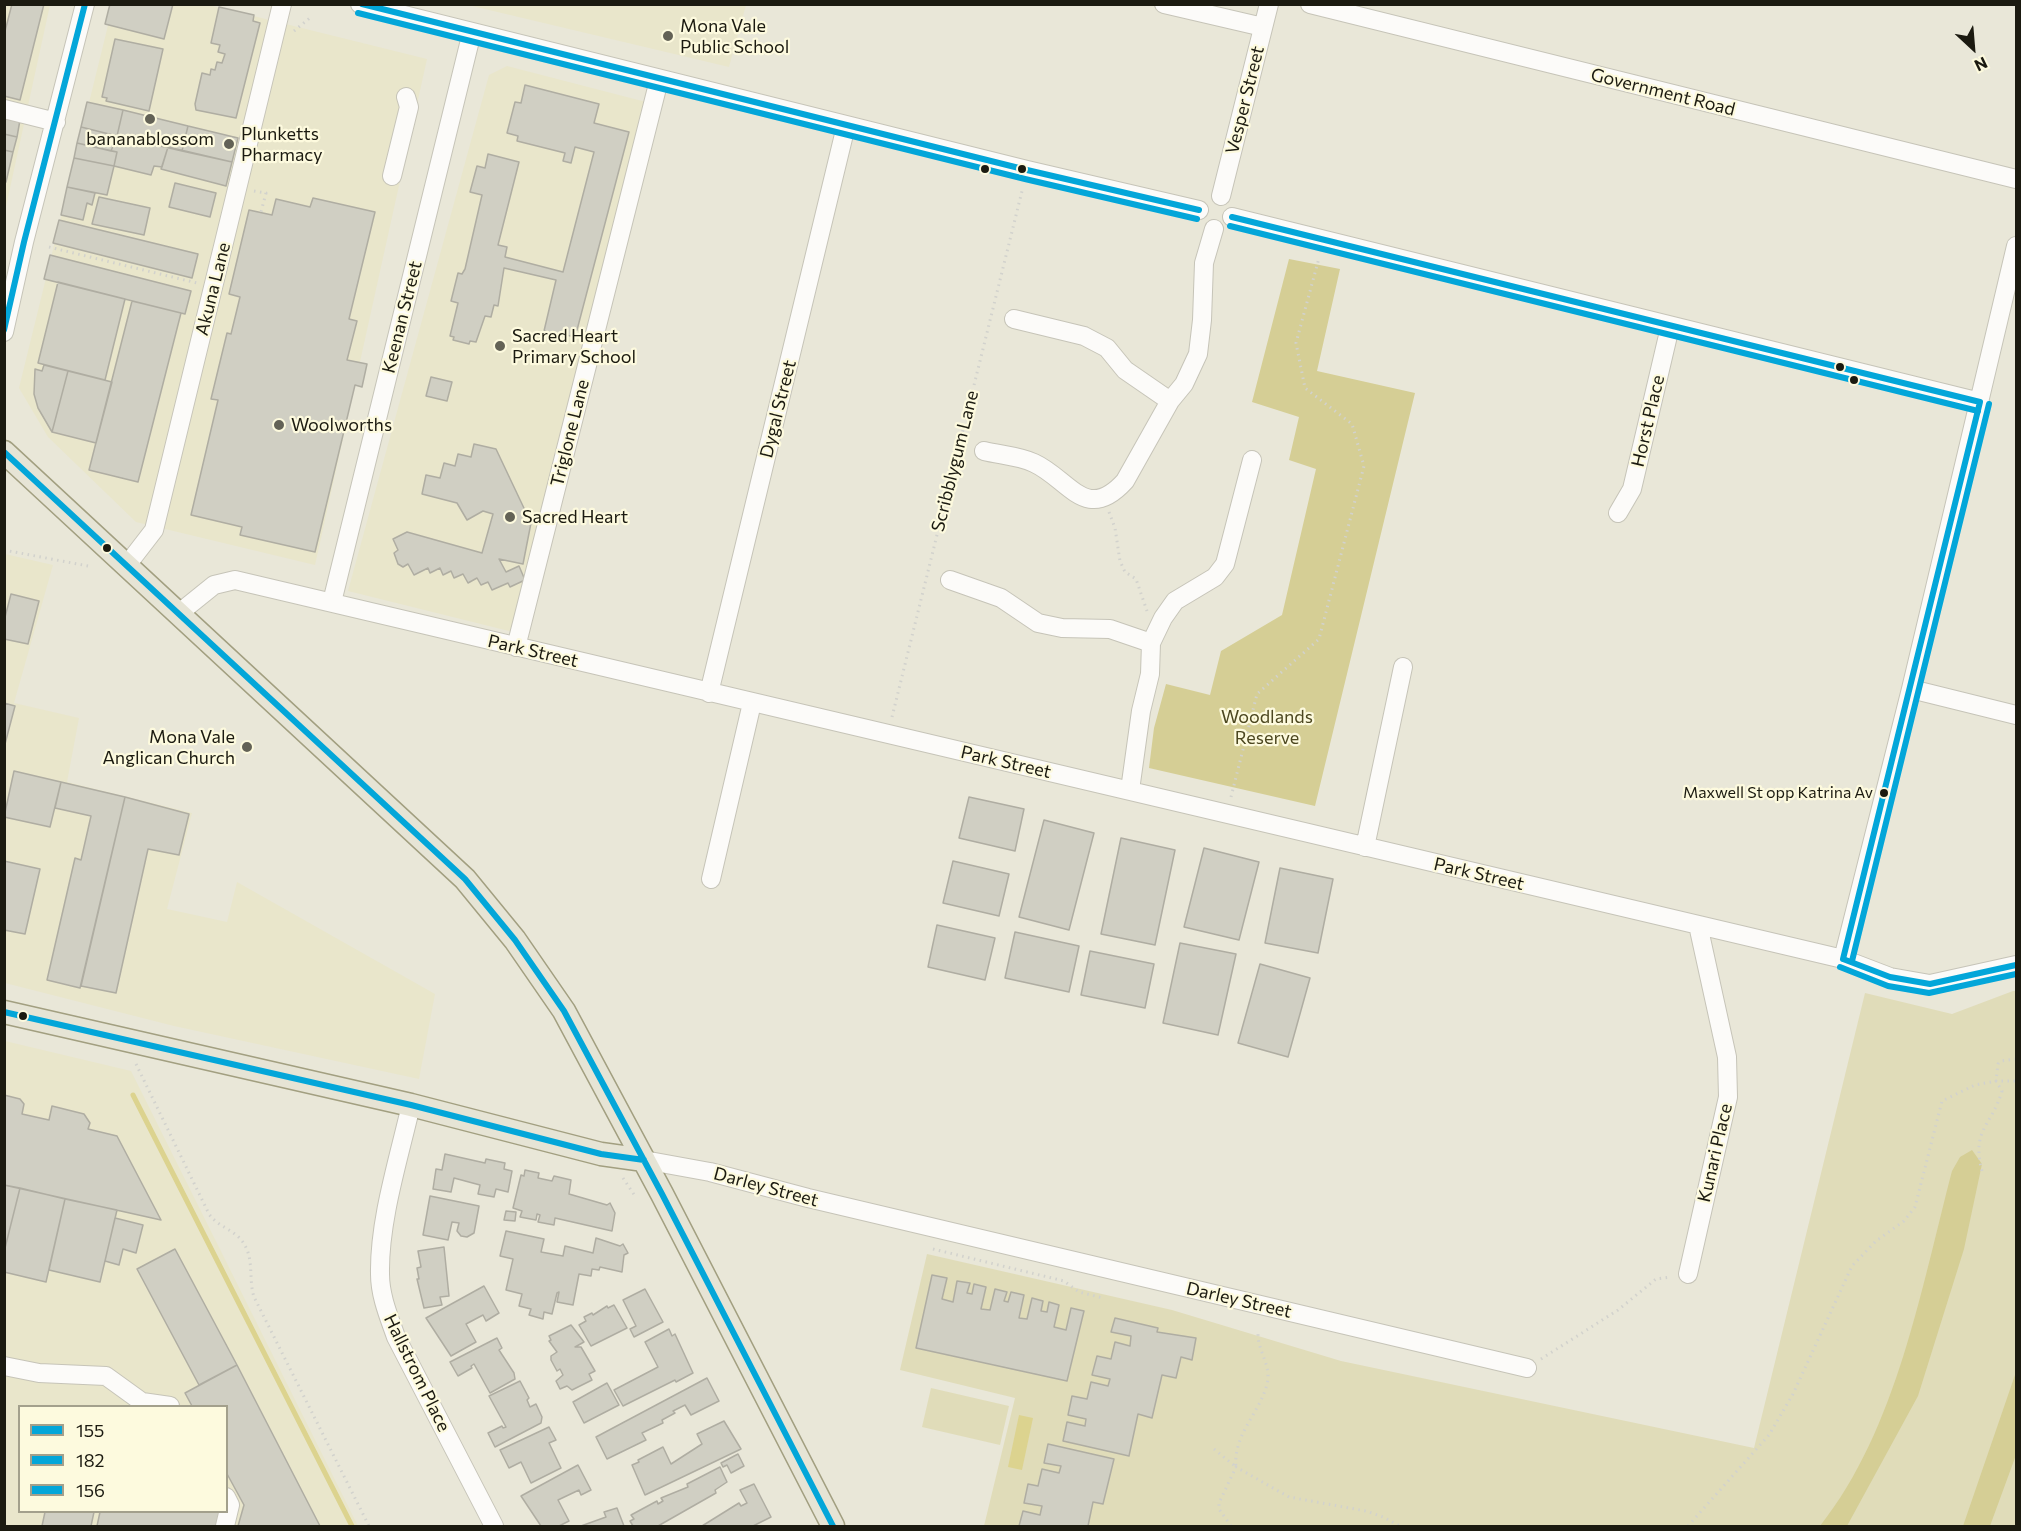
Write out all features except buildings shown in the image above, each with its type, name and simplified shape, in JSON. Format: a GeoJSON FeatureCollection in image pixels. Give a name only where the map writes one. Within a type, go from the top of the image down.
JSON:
{"type":"FeatureCollection","features":[{"type":"Feature","properties":{"kind":"main road"},"geometry":{"type":"LineString","coordinates":[[4,452],[465,879],[515,940],[564,1011],[644,1160],[833,1527]]}},
{"type":"Feature","properties":{"kind":"main road","name":"Darley Street"},"geometry":{"type":"LineString","coordinates":[[4,1012],[411,1105],[601,1154],[644,1160]]}},
{"type":"Feature","properties":{"kind":"street"},"geometry":{"type":"LineString","coordinates":[[4,332],[85,4]]}},
{"type":"Feature","properties":{"kind":"street","name":"Akuna Lane"},"geometry":{"type":"LineString","coordinates":[[127,565],[154,530],[282,4]]}},
{"type":"Feature","properties":{"kind":"street"},"geometry":{"type":"LineString","coordinates":[[360,4],[846,126],[1199,210]]}},
{"type":"Feature","properties":{"kind":"street"},"geometry":{"type":"LineString","coordinates":[[1164,4],[1263,27]]}},
{"type":"Feature","properties":{"kind":"street","name":"Vesper Street"},"geometry":{"type":"LineString","coordinates":[[1221,196],[1269,4]]}},
{"type":"Feature","properties":{"kind":"street","name":"Government Road"},"geometry":{"type":"LineString","coordinates":[[1310,4],[2016,179]]}},
{"type":"Feature","properties":{"kind":"street","name":"Keenan Street"},"geometry":{"type":"LineString","coordinates":[[332,602],[472,32]]}},
{"type":"Feature","properties":{"kind":"street","name":"Triglone Lane"},"geometry":{"type":"LineString","coordinates":[[516,647],[659,80]]}},
{"type":"Feature","properties":{"kind":"street"},"geometry":{"type":"LineString","coordinates":[[393,176],[409,107],[406,97]]}},
{"type":"Feature","properties":{"kind":"street"},"geometry":{"type":"LineString","coordinates":[[4,110],[56,122]]}},
{"type":"Feature","properties":{"kind":"street","name":"Dygal Street"},"geometry":{"type":"LineString","coordinates":[[709,693],[846,126]]}},
{"type":"Feature","properties":{"kind":"street"},"geometry":{"type":"LineString","coordinates":[[1221,196],[1230,202],[1232,217],[1227,225],[1214,229],[1201,220],[1199,210],[1204,200],[1221,196]]}},
{"type":"Feature","properties":{"kind":"street"},"geometry":{"type":"LineString","coordinates":[[1232,217],[1980,402]]}},
{"type":"Feature","properties":{"kind":"street"},"geometry":{"type":"LineString","coordinates":[[984,451],[1034,463],[1055,476],[1071,491],[1087,499],[1104,499],[1125,481],[1170,401],[1184,384],[1198,354],[1204,263],[1214,229]]}},
{"type":"Feature","properties":{"kind":"street"},"geometry":{"type":"LineString","coordinates":[[1843,959],[1911,688],[2016,246]]}},
{"type":"Feature","properties":{"kind":"street"},"geometry":{"type":"LineString","coordinates":[[1014,319],[1084,336],[1107,348],[1125,370],[1170,401]]}},
{"type":"Feature","properties":{"kind":"street","name":"Horst Place"},"geometry":{"type":"LineString","coordinates":[[1618,513],[1632,489],[1670,327]]}},
{"type":"Feature","properties":{"kind":"street"},"geometry":{"type":"LineString","coordinates":[[1130,790],[1141,711],[1150,674],[1151,644],[1163,618],[1175,601],[1215,577],[1225,564],[1252,460]]}},
{"type":"Feature","properties":{"kind":"street","name":"Park Street"},"geometry":{"type":"LineString","coordinates":[[178,614],[214,585],[235,580],[887,736],[1130,790],[1365,848],[1843,959],[1890,977],[1930,984],[2016,965]]}},
{"type":"Feature","properties":{"kind":"street"},"geometry":{"type":"LineString","coordinates":[[950,580],[1001,598],[1038,623],[1062,627],[1110,629],[1151,644]]}},
{"type":"Feature","properties":{"kind":"street"},"geometry":{"type":"LineString","coordinates":[[1365,848],[1403,667]]}},
{"type":"Feature","properties":{"kind":"street"},"geometry":{"type":"LineString","coordinates":[[1911,688],[2016,715]]}},
{"type":"Feature","properties":{"kind":"street"},"geometry":{"type":"LineString","coordinates":[[711,879],[752,703]]}},
{"type":"Feature","properties":{"kind":"street","name":"Kunari Place"},"geometry":{"type":"LineString","coordinates":[[1688,1274],[1728,1097],[1727,1057],[1698,925]]}},
{"type":"Feature","properties":{"kind":"street","name":"Hallstrom Place"},"geometry":{"type":"LineString","coordinates":[[411,1105],[381,1242],[380,1276],[384,1305],[396,1337],[495,1527]]}},
{"type":"Feature","properties":{"kind":"street","name":"Darley Street"},"geometry":{"type":"LineString","coordinates":[[644,1160],[710,1172],[808,1198],[1527,1368]]}},
{"type":"Feature","properties":{"kind":"street"},"geometry":{"type":"LineString","coordinates":[[4,1366],[39,1373],[106,1376],[142,1402],[159,1405]]}},
{"type":"Feature","properties":{"kind":"street"},"geometry":{"type":"LineString","coordinates":[[225,1527],[230,1505],[228,1501]]}},
{"type":"Feature","properties":{"kind":"path"},"geometry":{"type":"LineString","coordinates":[[285,34],[296,30],[311,17]]}},
{"type":"Feature","properties":{"kind":"path"},"geometry":{"type":"LineString","coordinates":[[255,181],[253,191],[266,193],[261,212]]}},
{"type":"Feature","properties":{"kind":"path","name":"Scribblygum Lane"},"geometry":{"type":"LineString","coordinates":[[887,736],[1023,185]]}},
{"type":"Feature","properties":{"kind":"path"},"geometry":{"type":"LineString","coordinates":[[49,247],[213,287]]}},
{"type":"Feature","properties":{"kind":"path"},"geometry":{"type":"LineString","coordinates":[[1227,813],[1257,694],[1319,639],[1341,563],[1364,466],[1352,424],[1305,388],[1296,344],[1318,258]]}},
{"type":"Feature","properties":{"kind":"path"},"geometry":{"type":"LineString","coordinates":[[1104,499],[1115,528],[1120,561],[1125,572],[1136,579],[1148,612],[1157,616]]}},
{"type":"Feature","properties":{"kind":"path"},"geometry":{"type":"LineString","coordinates":[[4,550],[88,567]]}},
{"type":"Feature","properties":{"kind":"path"},"geometry":{"type":"LineString","coordinates":[[1982,1171],[1977,1153],[1979,1138],[2002,1091],[1996,1081],[1998,1064],[2001,1061],[2016,1059]]}},
{"type":"Feature","properties":{"kind":"path"},"geometry":{"type":"LineString","coordinates":[[136,1064],[209,1214],[216,1224],[241,1240],[246,1249],[251,1270],[249,1283],[254,1297],[369,1527]]}},
{"type":"Feature","properties":{"kind":"path"},"geometry":{"type":"LineString","coordinates":[[1688,1527],[1769,1435],[1793,1394],[1852,1266],[1876,1241],[1904,1221],[1915,1207],[1942,1101],[1975,1085],[1996,1081],[2016,1081]]}},
{"type":"Feature","properties":{"kind":"path"},"geometry":{"type":"LineString","coordinates":[[623,1178],[634,1196]]}},
{"type":"Feature","properties":{"kind":"path"},"geometry":{"type":"LineString","coordinates":[[933,1250],[1064,1281],[1079,1292],[1103,1298]]}},
{"type":"Feature","properties":{"kind":"path"},"geometry":{"type":"LineString","coordinates":[[1527,1368],[1618,1310],[1656,1279],[1688,1274]]}},
{"type":"Feature","properties":{"kind":"path"},"geometry":{"type":"LineString","coordinates":[[1231,1527],[1219,1509],[1219,1503],[1236,1467],[1242,1432],[1268,1383],[1267,1365],[1258,1344],[1258,1334]]}},
{"type":"Feature","properties":{"kind":"path"},"geometry":{"type":"LineString","coordinates":[[1214,1449],[1236,1467],[1289,1497],[1366,1511],[1383,1516],[1400,1527]]}},
{"type":"Feature","properties":{"kind":"shaded area"},"geometry":{"type":"Polygon","coordinates":[[[5,5],[50,5],[5,211],[5,5]]]}},
{"type":"Feature","properties":{"kind":"shaded area"},"geometry":{"type":"Polygon","coordinates":[[[113,5],[209,5],[427,59],[315,565],[136,522],[48,437],[19,388],[113,5]]]}},
{"type":"Feature","properties":{"kind":"shaded area","name":"Mona Vale Public School"},"geometry":{"type":"Polygon","coordinates":[[[468,5],[746,5],[729,67],[468,5]]]}},
{"type":"Feature","properties":{"kind":"shaded area","name":"Sacred Heart Primary School"},"geometry":{"type":"Polygon","coordinates":[[[507,66],[646,102],[513,632],[348,591],[489,75],[507,66]]]}},
{"type":"Feature","properties":{"kind":"shaded area"},"geometry":{"type":"Polygon","coordinates":[[[5,554],[53,565],[14,703],[79,718],[67,782],[192,813],[167,909],[227,922],[237,882],[435,994],[419,1079],[174,1026],[5,983],[5,554]]]}},
{"type":"Feature","properties":{"kind":"shaded area"},"geometry":{"type":"Polygon","coordinates":[[[2016,991],[2016,1526],[984,1526],[1015,1398],[900,1370],[927,1254],[1172,1310],[1341,1361],[1754,1448],[1865,993],[1952,1014],[2016,991]]]}},
{"type":"Feature","properties":{"kind":"shaded area"},"geometry":{"type":"Polygon","coordinates":[[[5,1041],[131,1071],[358,1526],[5,1526],[5,1041]]]}},
{"type":"Feature","properties":{"kind":"shaded area"},"geometry":{"type":"Polygon","coordinates":[[[931,1388],[1009,1406],[1000,1445],[922,1427],[931,1388]]]}},
{"type":"Feature","properties":{"kind":"shaded area"},"geometry":{"type":"Polygon","coordinates":[[[1019,1415],[1033,1418],[1022,1470],[1008,1467],[1019,1415]]]}},
{"type":"Feature","properties":{"kind":"green space","name":"Woodlands Reserve"},"geometry":{"type":"Polygon","coordinates":[[[1289,259],[1340,269],[1317,371],[1415,393],[1315,806],[1149,768],[1154,728],[1166,684],[1210,695],[1221,651],[1282,615],[1316,469],[1289,460],[1299,417],[1252,402],[1289,259]]]}},
{"type":"Feature","properties":{"kind":"green space"},"geometry":{"type":"Polygon","coordinates":[[[1972,1150],[1982,1164],[1964,1249],[1918,1396],[1847,1526],[1820,1526],[1847,1488],[1869,1446],[1887,1402],[1917,1310],[1952,1171],[1960,1157],[1972,1150]]]}},
{"type":"Feature","properties":{"kind":"green space"},"geometry":{"type":"Polygon","coordinates":[[[2016,1372],[2016,1455],[1990,1526],[1963,1526],[2016,1372]]]}},
{"type":"Feature","properties":{"kind":"waterway"},"geometry":{"type":"LineString","coordinates":[[133,1095],[352,1526]]}},
{"type":"Feature","properties":{"kind":"transit line","name":"155"},"geometry":{"type":"LineString","coordinates":[[4,330],[24,242],[85,4]]}},
{"type":"Feature","properties":{"kind":"transit line","name":"155"},"geometry":{"type":"LineString","coordinates":[[362,4],[1027,170],[1199,210]]}},
{"type":"Feature","properties":{"kind":"transit line","name":"182"},"geometry":{"type":"LineString","coordinates":[[358,13],[1025,179],[1197,219]]}},
{"type":"Feature","properties":{"kind":"transit line","name":"155"},"geometry":{"type":"LineString","coordinates":[[1232,217],[1980,402]]}},
{"type":"Feature","properties":{"kind":"transit line","name":"182"},"geometry":{"type":"LineString","coordinates":[[1230,226],[1978,411]]}},
{"type":"Feature","properties":{"kind":"transit line","name":"155"},"geometry":{"type":"LineString","coordinates":[[1843,959],[1980,402]]}},
{"type":"Feature","properties":{"kind":"transit line","name":"182"},"geometry":{"type":"LineString","coordinates":[[1852,961],[1989,404]]}},
{"type":"Feature","properties":{"kind":"transit line","name":"156"},"geometry":{"type":"LineString","coordinates":[[4,452],[465,879],[515,940],[564,1011],[662,1194],[833,1526]]}},
{"type":"Feature","properties":{"kind":"transit line","name":"155"},"geometry":{"type":"LineString","coordinates":[[1843,959],[1890,977],[1930,984],[2016,965]]}},
{"type":"Feature","properties":{"kind":"transit line","name":"182"},"geometry":{"type":"LineString","coordinates":[[1840,967],[1888,986],[1929,993],[2016,974]]}},
{"type":"Feature","properties":{"kind":"transit line","name":"156"},"geometry":{"type":"LineString","coordinates":[[4,1012],[411,1105],[601,1154],[644,1160]]}},
{"type":"Feature","properties":{"kind":"place","name":"Mona Vale Public School"},"geometry":{"type":"Point","coordinates":[668,36]}},
{"type":"Feature","properties":{"kind":"place","name":"bananablossom"},"geometry":{"type":"Point","coordinates":[150,119]}},
{"type":"Feature","properties":{"kind":"place","name":"Plunketts Pharmacy"},"geometry":{"type":"Point","coordinates":[229,144]}},
{"type":"Feature","properties":{"kind":"place","name":"Sacred Heart Primary School"},"geometry":{"type":"Point","coordinates":[500,346]}},
{"type":"Feature","properties":{"kind":"place","name":"Woolworths"},"geometry":{"type":"Point","coordinates":[279,425]}},
{"type":"Feature","properties":{"kind":"place","name":"Sacred Heart"},"geometry":{"type":"Point","coordinates":[510,517]}},
{"type":"Feature","properties":{"kind":"place","name":"Mona Vale Anglican Church"},"geometry":{"type":"Point","coordinates":[247,747]}},
{"type":"Feature","properties":{"kind":"place","name":"Maxwell St opp Katrina Av"},"geometry":{"type":"Point","coordinates":[1884,793]}}]}
